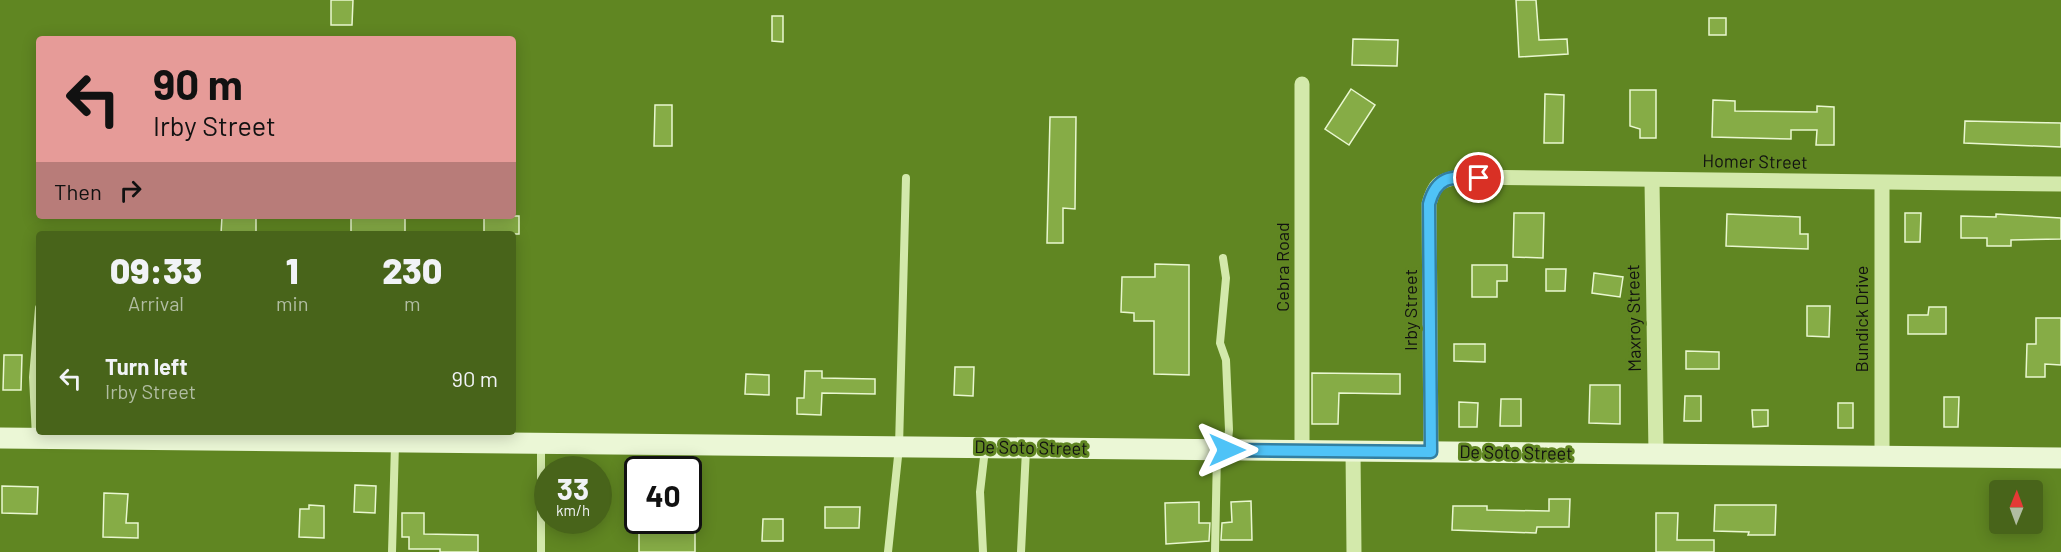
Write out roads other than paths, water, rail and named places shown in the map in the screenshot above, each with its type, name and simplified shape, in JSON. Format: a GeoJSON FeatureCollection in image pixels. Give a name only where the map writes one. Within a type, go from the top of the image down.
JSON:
{"type":"FeatureCollection","features":[{"type":"Feature","properties":{"kind":"street","name":"Cebra Road"},"geometry":{"type":"LineString","coordinates":[[1302,84],[1302,451]]}},
{"type":"Feature","properties":{"kind":"street","name":"Homer Street"},"geometry":{"type":"LineString","coordinates":[[1450,179],[2061,184]]}},
{"type":"Feature","properties":{"kind":"street","name":"Irby Street"},"geometry":{"type":"LineString","coordinates":[[1431,452],[1429,204],[1438,184],[1450,179]]}},
{"type":"Feature","properties":{"kind":"street","name":"Maxroy Street"},"geometry":{"type":"LineString","coordinates":[[1652,181],[1656,454]]}},
{"type":"Feature","properties":{"kind":"street","name":"Bundick Drive"},"geometry":{"type":"LineString","coordinates":[[1882,183],[1882,455]]}},
{"type":"Feature","properties":{"kind":"street","name":"De Soto Street"},"geometry":{"type":"LineString","coordinates":[[0,438],[316,437],[396,442],[500,438],[541,444],[2061,458]]}},
{"type":"Feature","properties":{"kind":"street"},"geometry":{"type":"LineString","coordinates":[[1353,451],[1353,552]]}},
{"type":"Feature","properties":{"kind":"lane"},"geometry":{"type":"LineString","coordinates":[[888,552],[899,447],[906,178]]}},
{"type":"Feature","properties":{"kind":"lane"},"geometry":{"type":"LineString","coordinates":[[1215,552],[1222,450],[1229,430],[1226,360],[1220,342],[1226,278],[1223,258]]}},
{"type":"Feature","properties":{"kind":"lane"},"geometry":{"type":"LineString","coordinates":[[36,342],[33,377],[36,439]]}},
{"type":"Feature","properties":{"kind":"lane"},"geometry":{"type":"LineString","coordinates":[[392,552],[396,442]]}},
{"type":"Feature","properties":{"kind":"lane"},"geometry":{"type":"LineString","coordinates":[[541,444],[541,552]]}},
{"type":"Feature","properties":{"kind":"lane"},"geometry":{"type":"LineString","coordinates":[[983,552],[980,484],[985,448]]}},
{"type":"Feature","properties":{"kind":"lane"},"geometry":{"type":"LineString","coordinates":[[1021,552],[1026,448]]}}]}
